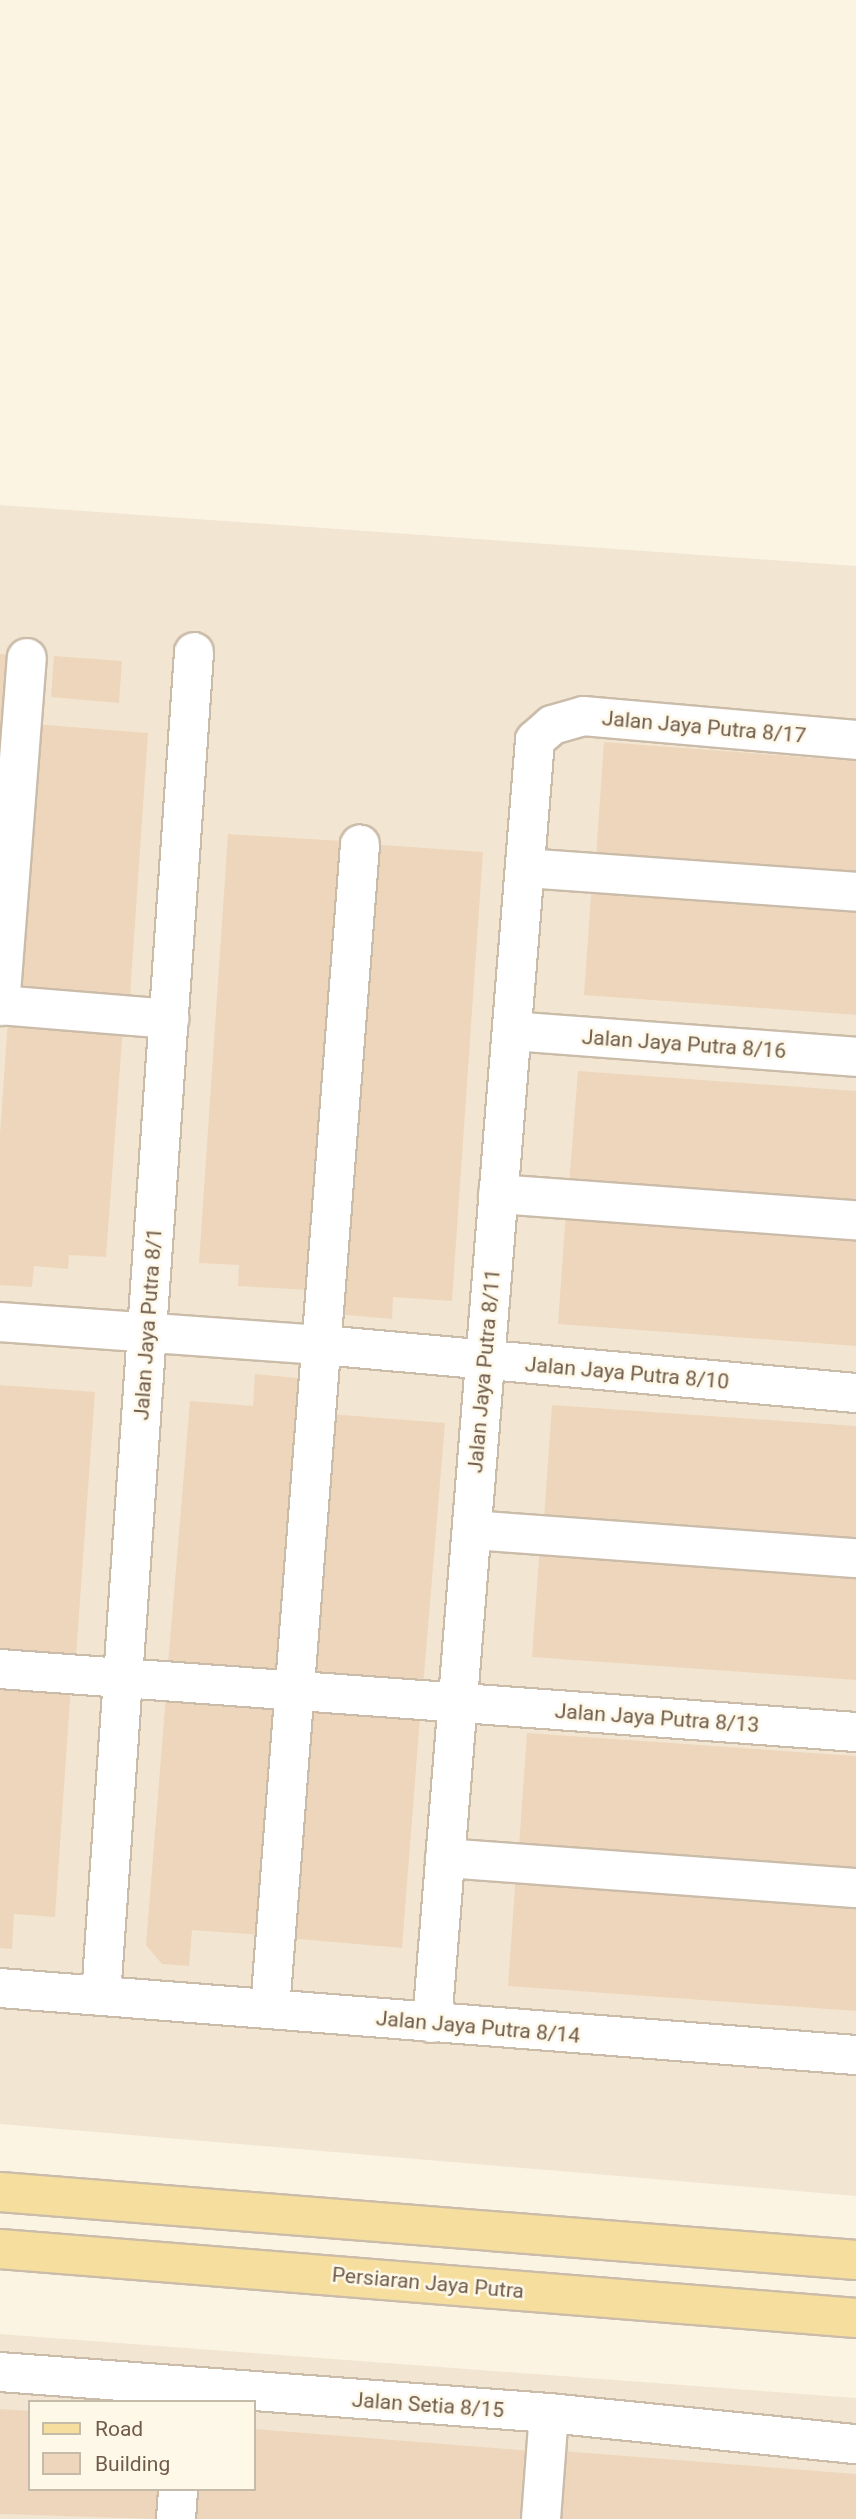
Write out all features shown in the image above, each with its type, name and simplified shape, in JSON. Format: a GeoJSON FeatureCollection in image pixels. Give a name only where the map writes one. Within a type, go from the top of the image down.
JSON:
{"type":"FeatureCollection","features":[{"type":"Feature","properties":{"kind":"main road"},"geometry":{"type":"LineString","coordinates":[[0,2192],[856,2260]]}},
{"type":"Feature","properties":{"kind":"main road","name":"Persiaran Jaya Putra"},"geometry":{"type":"LineString","coordinates":[[0,2249],[856,2318]]}},
{"type":"Feature","properties":{"kind":"street","name":"Jalan Jaya Putra 8/1"},"geometry":{"type":"LineString","coordinates":[[101,1996],[194,652]]}},
{"type":"Feature","properties":{"kind":"street"},"geometry":{"type":"LineString","coordinates":[[27,658],[0,1006],[169,1019]]}},
{"type":"Feature","properties":{"kind":"street","name":"Jalan Jaya Putra 8/17"},"geometry":{"type":"LineString","coordinates":[[552,725],[583,716],[856,740]]}},
{"type":"Feature","properties":{"kind":"street","name":"Jalan Jaya Putra 8/11"},"geometry":{"type":"LineString","coordinates":[[432,2024],[535,740],[552,725]]}},
{"type":"Feature","properties":{"kind":"street"},"geometry":{"type":"LineString","coordinates":[[270,2009],[360,844]]}},
{"type":"Feature","properties":{"kind":"street"},"geometry":{"type":"LineString","coordinates":[[525,868],[856,892]]}},
{"type":"Feature","properties":{"kind":"street","name":"Jalan Jaya Putra 8/16"},"geometry":{"type":"LineString","coordinates":[[512,1031],[856,1056]]}},
{"type":"Feature","properties":{"kind":"street"},"geometry":{"type":"LineString","coordinates":[[498,1194],[856,1220]]}},
{"type":"Feature","properties":{"kind":"street","name":"Jalan Jaya Putra 8/10"},"geometry":{"type":"LineString","coordinates":[[0,1322],[322,1345],[856,1393]]}},
{"type":"Feature","properties":{"kind":"street"},"geometry":{"type":"LineString","coordinates":[[472,1530],[856,1558]]}},
{"type":"Feature","properties":{"kind":"street","name":"Jalan Jaya Putra 8/13"},"geometry":{"type":"LineString","coordinates":[[0,1669],[458,1705],[856,1732]]}},
{"type":"Feature","properties":{"kind":"street"},"geometry":{"type":"LineString","coordinates":[[444,1858],[856,1888]]}},
{"type":"Feature","properties":{"kind":"street","name":"Jalan Jaya Putra 8/14"},"geometry":{"type":"LineString","coordinates":[[0,1987],[432,2024],[856,2056]]}},
{"type":"Feature","properties":{"kind":"street","name":"Jalan Setia 8/15"},"geometry":{"type":"LineString","coordinates":[[0,2372],[186,2394],[549,2413],[856,2444]]}},
{"type":"Feature","properties":{"kind":"street"},"geometry":{"type":"LineString","coordinates":[[541,2519],[549,2413]]}},
{"type":"Feature","properties":{"kind":"street"},"geometry":{"type":"LineString","coordinates":[[176,2519],[178,2491]]}},
{"type":"Feature","properties":{"kind":"shaded area"},"geometry":{"type":"Polygon","coordinates":[[[0,505],[856,566],[856,2196],[0,2124],[0,505]]]}},
{"type":"Feature","properties":{"kind":"shaded area"},"geometry":{"type":"Polygon","coordinates":[[[0,2334],[856,2398],[856,2519],[0,2519],[0,2334]]]}},
{"type":"Feature","properties":{"kind":"building"},"geometry":{"type":"Polygon","coordinates":[[[0,654],[13,655],[0,810],[0,654]]]}},
{"type":"Feature","properties":{"kind":"building"},"geometry":{"type":"Polygon","coordinates":[[[54,656],[122,661],[119,703],[51,697],[54,656]]]}},
{"type":"Feature","properties":{"kind":"building"},"geometry":{"type":"Polygon","coordinates":[[[34,724],[148,733],[130,996],[16,988],[34,724]]]}},
{"type":"Feature","properties":{"kind":"building"},"geometry":{"type":"Polygon","coordinates":[[[604,742],[856,761],[856,875],[596,856],[604,742]]]}},
{"type":"Feature","properties":{"kind":"building"},"geometry":{"type":"Polygon","coordinates":[[[228,834],[342,841],[311,1290],[238,1286],[239,1265],[199,1263],[228,834]]]}},
{"type":"Feature","properties":{"kind":"building"},"geometry":{"type":"Polygon","coordinates":[[[368,844],[483,852],[452,1301],[393,1297],[392,1319],[336,1314],[368,844]]]}},
{"type":"Feature","properties":{"kind":"building"},"geometry":{"type":"Polygon","coordinates":[[[592,882],[856,901],[856,1015],[584,995],[592,882]]]}},
{"type":"Feature","properties":{"kind":"building"},"geometry":{"type":"Polygon","coordinates":[[[8,1019],[123,1027],[106,1257],[69,1255],[68,1269],[34,1266],[32,1287],[0,1285],[0,1134],[8,1019]]]}},
{"type":"Feature","properties":{"kind":"building"},"geometry":{"type":"Polygon","coordinates":[[[578,1071],[856,1091],[856,1205],[569,1185],[578,1071]]]}},
{"type":"Feature","properties":{"kind":"building"},"geometry":{"type":"Polygon","coordinates":[[[566,1210],[856,1231],[856,1346],[558,1324],[566,1210]]]}},
{"type":"Feature","properties":{"kind":"building"},"geometry":{"type":"Polygon","coordinates":[[[255,1374],[307,1379],[282,1674],[168,1665],[190,1401],[253,1406],[255,1374]]]}},
{"type":"Feature","properties":{"kind":"building"},"geometry":{"type":"Polygon","coordinates":[[[0,1385],[95,1392],[76,1656],[0,1650],[0,1385]]]}},
{"type":"Feature","properties":{"kind":"building"},"geometry":{"type":"Polygon","coordinates":[[[552,1405],[856,1426],[856,1540],[544,1518],[552,1405]]]}},
{"type":"Feature","properties":{"kind":"building"},"geometry":{"type":"Polygon","coordinates":[[[330,1414],[445,1423],[423,1687],[308,1677],[330,1414]]]}},
{"type":"Feature","properties":{"kind":"building"},"geometry":{"type":"Polygon","coordinates":[[[540,1544],[856,1566],[856,1680],[532,1657],[540,1544]]]}},
{"type":"Feature","properties":{"kind":"building"},"geometry":{"type":"Polygon","coordinates":[[[0,1680],[71,1685],[55,1917],[14,1914],[12,1949],[0,1948],[0,1680]]]}},
{"type":"Feature","properties":{"kind":"building"},"geometry":{"type":"Polygon","coordinates":[[[166,1695],[280,1704],[262,1935],[192,1930],[189,1966],[162,1964],[146,1945],[166,1695]]]}},
{"type":"Feature","properties":{"kind":"building"},"geometry":{"type":"Polygon","coordinates":[[[306,1708],[420,1717],[402,1948],[287,1938],[306,1708]]]}},
{"type":"Feature","properties":{"kind":"building"},"geometry":{"type":"Polygon","coordinates":[[[527,1733],[856,1756],[856,1871],[519,1847],[527,1733]]]}},
{"type":"Feature","properties":{"kind":"building"},"geometry":{"type":"Polygon","coordinates":[[[516,1873],[856,1897],[856,2011],[508,1986],[516,1873]]]}},
{"type":"Feature","properties":{"kind":"building"},"geometry":{"type":"Polygon","coordinates":[[[0,2409],[28,2411],[28,2491],[161,2491],[158,2519],[0,2514],[0,2409]]]}},
{"type":"Feature","properties":{"kind":"building"},"geometry":{"type":"Polygon","coordinates":[[[256,2429],[532,2451],[527,2519],[193,2519],[196,2491],[256,2491],[256,2429]]]}},
{"type":"Feature","properties":{"kind":"building"},"geometry":{"type":"Polygon","coordinates":[[[562,2451],[856,2474],[856,2519],[557,2519],[562,2451]]]}}]}
